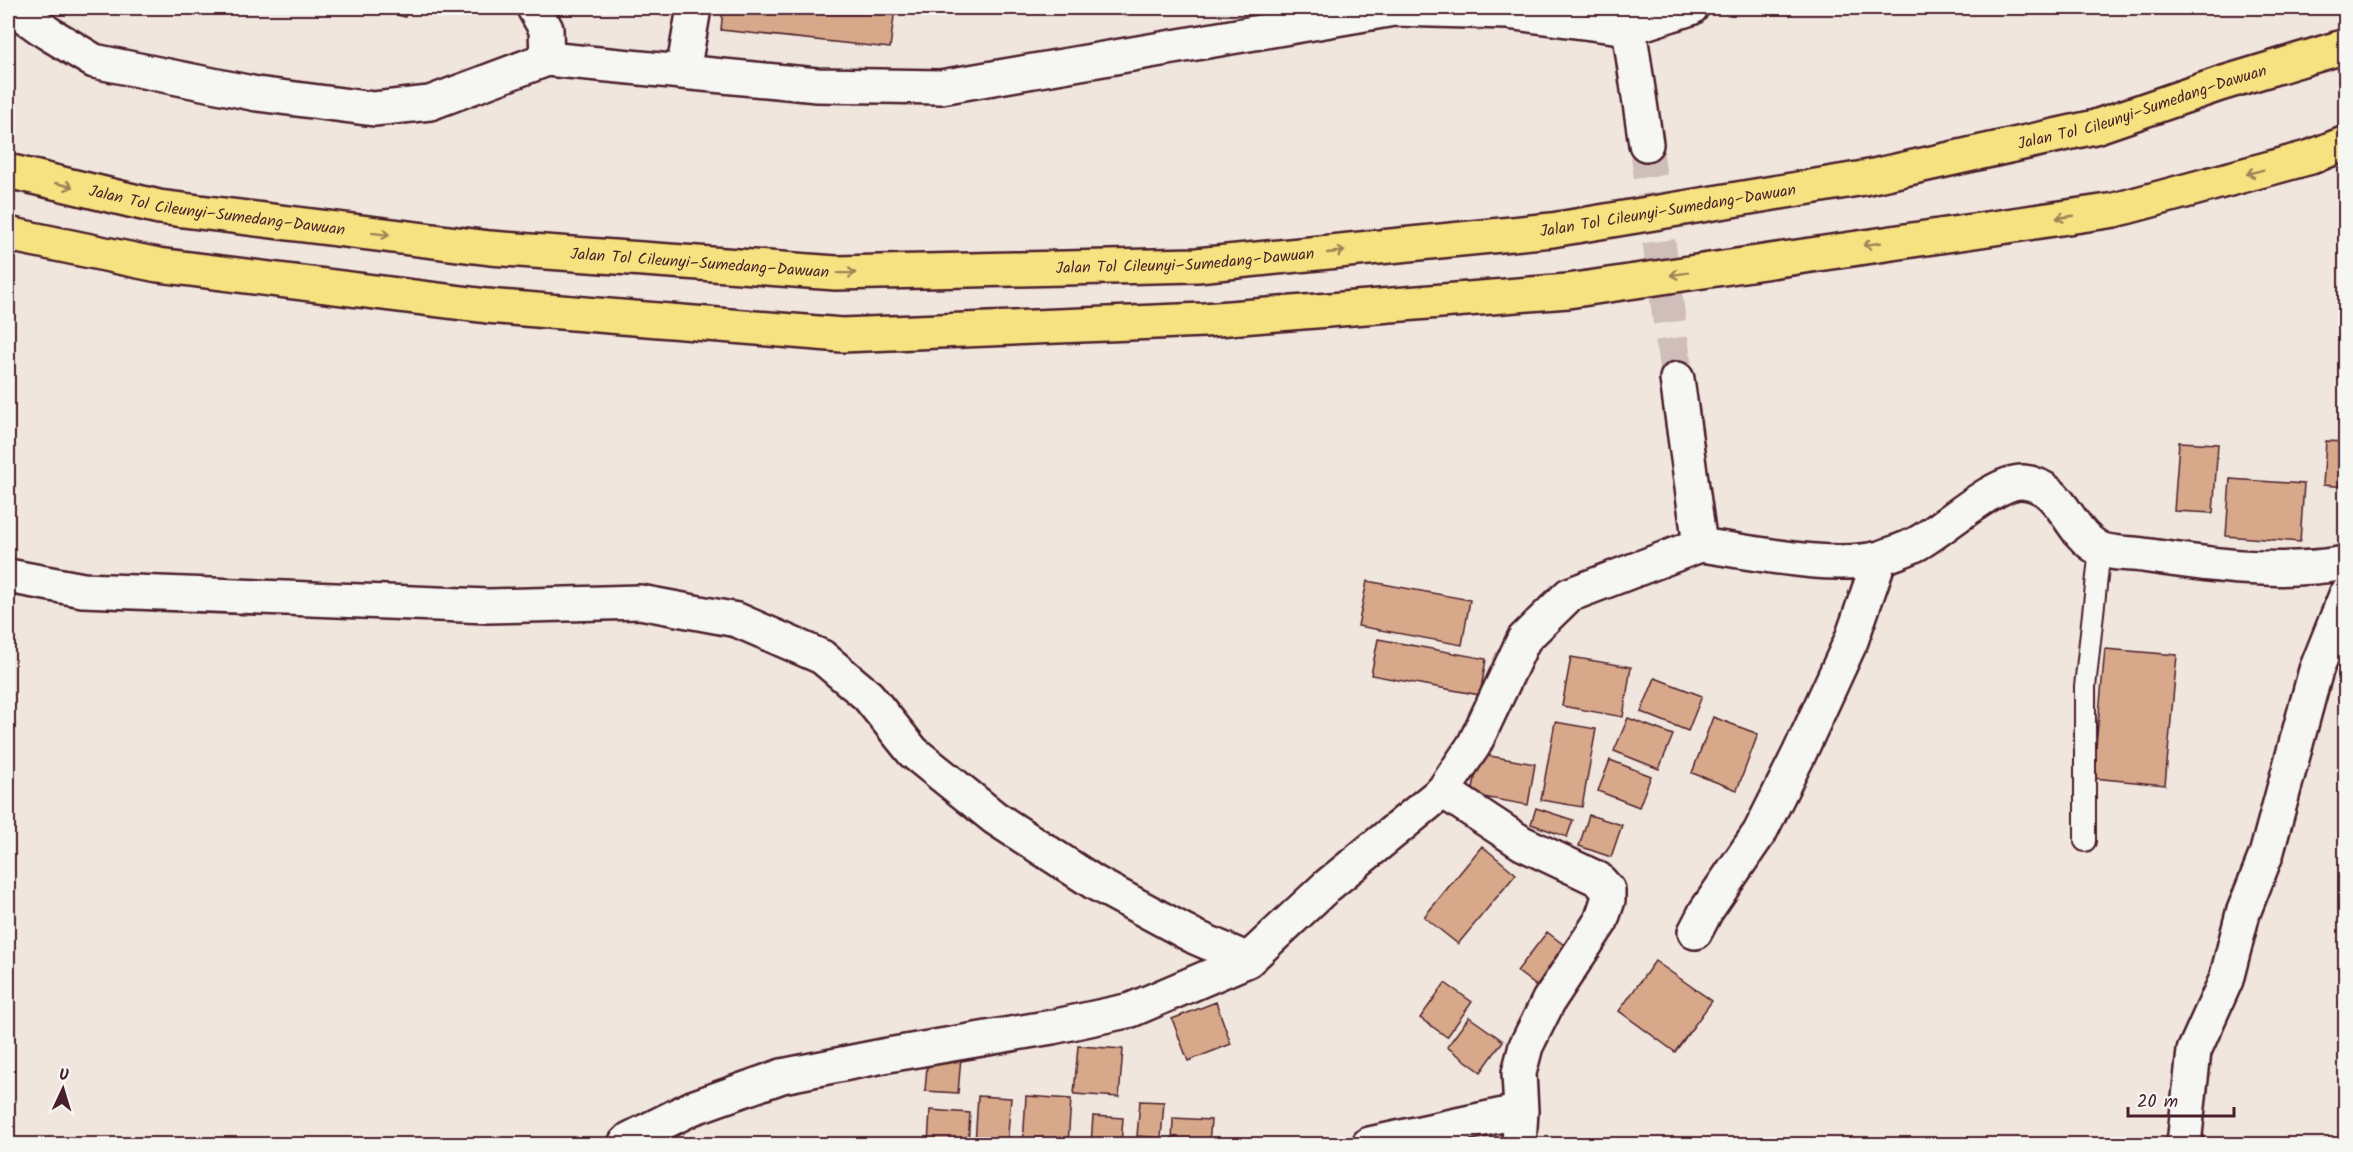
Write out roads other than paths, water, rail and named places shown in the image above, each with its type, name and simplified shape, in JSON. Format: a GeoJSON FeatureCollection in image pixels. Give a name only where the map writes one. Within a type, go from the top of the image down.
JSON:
{"type":"FeatureCollection","features":[{"type":"Feature","properties":{"kind":"highway"},"geometry":{"type":"LineString","coordinates":[[2220,84],[2346,22]]}},
{"type":"Feature","properties":{"kind":"highway","name":"Jalan Tol Cileunyi–Sumedang–Dawuan"},"geometry":{"type":"LineString","coordinates":[[8,171],[159,207],[490,248],[836,273],[1197,265],[1552,230],[1864,178],[2095,127],[2220,84],[2346,46]]}},
{"type":"Feature","properties":{"kind":"highway"},"geometry":{"type":"LineString","coordinates":[[2311,157],[2346,143]]}},
{"type":"Feature","properties":{"kind":"highway"},"geometry":{"type":"LineString","coordinates":[[8,234],[158,266],[487,306],[842,335],[1204,320],[1568,291],[2115,210],[2346,148]]}},
{"type":"Feature","properties":{"kind":"street"},"geometry":{"type":"LineString","coordinates":[[13,8],[94,61],[257,94],[374,109],[430,103],[547,59],[817,85],[941,87],[1334,14],[1394,9],[1507,12],[1629,28],[1691,8]]}},
{"type":"Feature","properties":{"kind":"street"},"geometry":{"type":"LineString","coordinates":[[534,8],[546,29],[547,59]]}},
{"type":"Feature","properties":{"kind":"street"},"geometry":{"type":"LineString","coordinates":[[683,72],[693,8]]}},
{"type":"Feature","properties":{"kind":"street"},"geometry":{"type":"LineString","coordinates":[[1629,28],[1646,144]]}},
{"type":"Feature","properties":{"kind":"street"},"geometry":{"type":"LineString","coordinates":[[1677,379],[1700,545]]}},
{"type":"Feature","properties":{"kind":"street"},"geometry":{"type":"LineString","coordinates":[[625,1144],[630,1139],[692,1108],[782,1076],[1131,1010],[1248,960],[1327,886],[1443,791],[1474,745],[1524,639],[1569,595],[1700,545],[1834,563],[1880,558],[1918,543],[2003,486],[2020,482],[2040,485],[2061,503],[2077,530],[2100,549],[2230,567],[2297,569],[2346,563]]}},
{"type":"Feature","properties":{"kind":"street"},"geometry":{"type":"LineString","coordinates":[[1695,933],[1706,911],[1760,832],[1794,764],[1851,641],[1880,558]]}},
{"type":"Feature","properties":{"kind":"street"},"geometry":{"type":"LineString","coordinates":[[8,576],[83,590],[488,606],[640,602],[737,620],[822,657],[868,696],[914,752],[995,818],[1095,884],[1195,937],[1248,960]]}},
{"type":"Feature","properties":{"kind":"street"},"geometry":{"type":"LineString","coordinates":[[2184,1144],[2194,1051],[2226,980],[2243,913],[2266,855],[2316,670],[2346,595]]}},
{"type":"Feature","properties":{"kind":"street"},"geometry":{"type":"LineString","coordinates":[[1443,791],[1522,843],[1598,879],[1608,890],[1608,900],[1601,921],[1549,1000],[1526,1046],[1519,1073],[1521,1111],[1519,1144]]}},
{"type":"Feature","properties":{"kind":"street"},"geometry":{"type":"LineString","coordinates":[[1369,1144],[1521,1111]]}},
{"type":"Feature","properties":{"kind":"lane"},"geometry":{"type":"LineString","coordinates":[[2085,841],[2085,687],[2100,549]]}},
{"type":"Feature","properties":{"kind":"tunnel"},"geometry":{"type":"LineString","coordinates":[[1646,144],[1677,379]]}}]}
